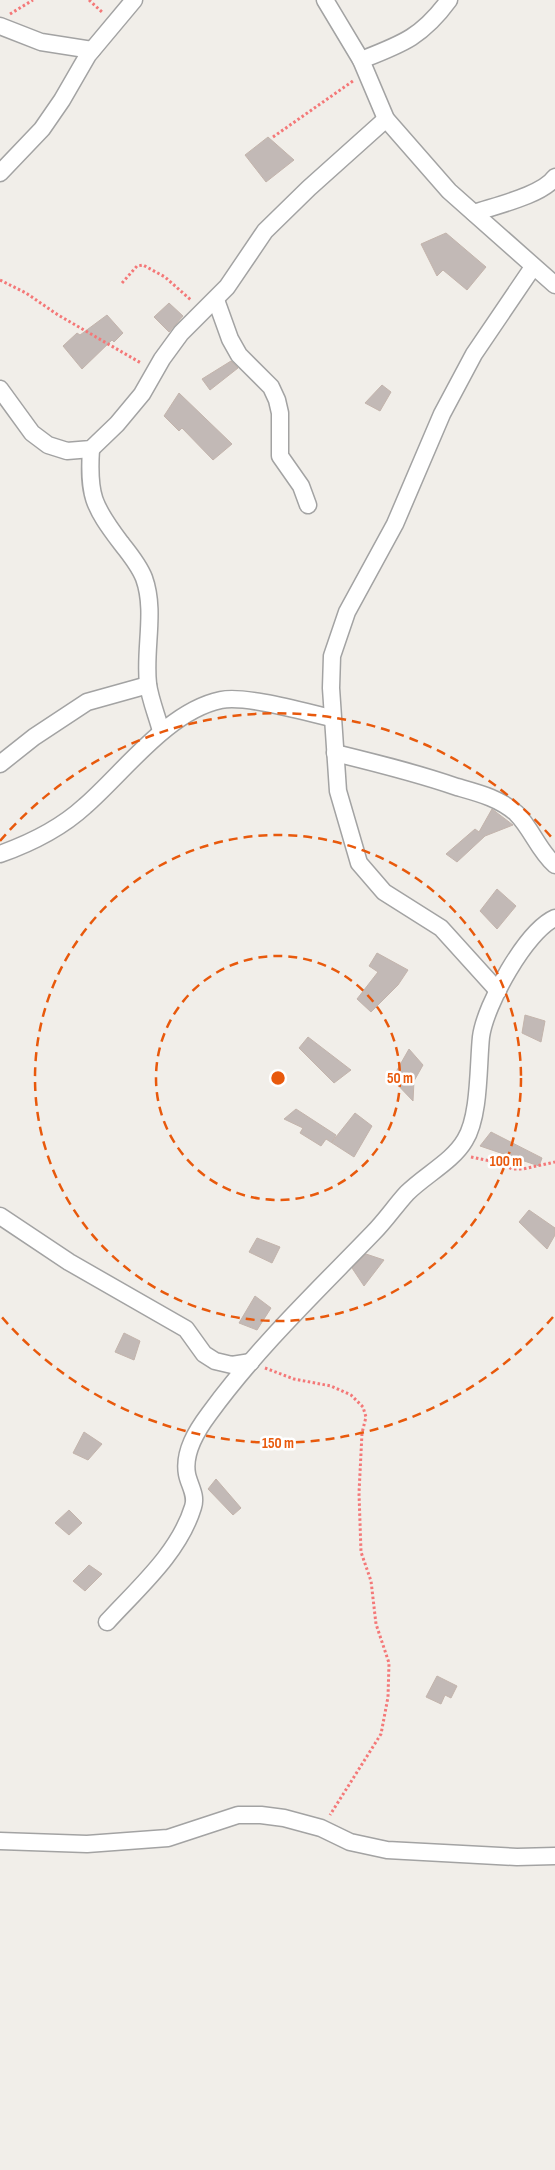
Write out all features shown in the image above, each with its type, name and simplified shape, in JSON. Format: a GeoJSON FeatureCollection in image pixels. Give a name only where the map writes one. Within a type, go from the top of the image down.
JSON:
{"type":"FeatureCollection","features":[{"type":"Feature","properties":{"kind":"street"},"geometry":{"type":"LineString","coordinates":[[0,174],[42,129],[92,50],[134,0]]}},
{"type":"Feature","properties":{"kind":"street"},"geometry":{"type":"LineString","coordinates":[[325,0],[363,66],[386,119],[426,167],[555,286]]}},
{"type":"Feature","properties":{"kind":"street"},"geometry":{"type":"LineString","coordinates":[[363,66],[419,34],[435,19],[449,0]]}},
{"type":"Feature","properties":{"kind":"street"},"geometry":{"type":"LineString","coordinates":[[4,20],[40,42],[92,50]]}},
{"type":"Feature","properties":{"kind":"street"},"geometry":{"type":"LineString","coordinates":[[0,389],[32,433],[48,445],[67,451],[91,449],[117,424],[142,394],[181,333],[212,303],[265,232],[309,188],[386,119]]}},
{"type":"Feature","properties":{"kind":"street"},"geometry":{"type":"LineString","coordinates":[[474,213],[539,189],[552,182],[555,177]]}},
{"type":"Feature","properties":{"kind":"street"},"geometry":{"type":"LineString","coordinates":[[498,991],[441,928],[384,892],[359,863],[338,791],[332,718],[332,656],[347,612],[395,524],[442,414],[474,354],[533,266]]}},
{"type":"Feature","properties":{"kind":"street"},"geometry":{"type":"LineString","coordinates":[[212,303],[239,355],[271,387],[280,413],[280,456],[300,486],[308,506]]}},
{"type":"Feature","properties":{"kind":"street"},"geometry":{"type":"LineString","coordinates":[[91,449],[90,486],[94,502],[107,525],[131,556],[144,578],[150,611],[148,685],[161,731]]}},
{"type":"Feature","properties":{"kind":"street"},"geometry":{"type":"LineString","coordinates":[[0,764],[34,737],[87,702],[148,685]]}},
{"type":"Feature","properties":{"kind":"street"},"geometry":{"type":"LineString","coordinates":[[0,854],[56,830],[85,807],[161,731],[199,709],[221,700],[246,699],[332,718]]}},
{"type":"Feature","properties":{"kind":"street"},"geometry":{"type":"LineString","coordinates":[[335,753],[395,767],[495,799],[520,819],[530,830],[547,858],[555,865]]}},
{"type":"Feature","properties":{"kind":"street"},"geometry":{"type":"LineString","coordinates":[[107,1622],[168,1554],[193,1508],[194,1498],[186,1473],[187,1457],[191,1443],[208,1415],[251,1362],[322,1283],[377,1229],[425,1175],[449,1158],[466,1139],[478,1092],[481,1035],[487,1012],[527,942],[545,922],[555,918]]}},
{"type":"Feature","properties":{"kind":"street"},"geometry":{"type":"LineString","coordinates":[[0,1216],[69,1262],[186,1329],[204,1354],[215,1361],[232,1365],[251,1362]]}},
{"type":"Feature","properties":{"kind":"street"},"geometry":{"type":"LineString","coordinates":[[0,1841],[87,1844],[168,1838],[238,1815],[284,1818],[321,1828],[350,1842],[387,1850],[517,1857],[555,1856]]}},
{"type":"Feature","properties":{"kind":"path"},"geometry":{"type":"LineString","coordinates":[[4,20],[32,0]]}},
{"type":"Feature","properties":{"kind":"path"},"geometry":{"type":"LineString","coordinates":[[273,137],[363,66]]}},
{"type":"Feature","properties":{"kind":"path"},"geometry":{"type":"LineString","coordinates":[[122,283],[137,266],[143,265],[165,277],[191,300],[212,303]]}},
{"type":"Feature","properties":{"kind":"path"},"geometry":{"type":"LineString","coordinates":[[0,280],[26,293],[58,315],[155,371]]}},
{"type":"Feature","properties":{"kind":"path"},"geometry":{"type":"LineString","coordinates":[[449,1158],[468,1156],[500,1163],[512,1169],[523,1169],[555,1162]]}},
{"type":"Feature","properties":{"kind":"path"},"geometry":{"type":"LineString","coordinates":[[251,1362],[294,1379],[332,1386],[352,1395],[363,1407],[366,1417],[362,1433],[359,1493],[362,1552],[370,1581],[376,1624],[389,1663],[388,1697],[381,1734],[321,1828]]}},
{"type":"Feature","properties":{"kind":"building"},"geometry":{"type":"Polygon","coordinates":[[[268,137],[294,160],[266,182],[245,155],[268,137]]]}},
{"type":"Feature","properties":{"kind":"building"},"geometry":{"type":"Polygon","coordinates":[[[446,233],[486,267],[467,290],[443,270],[437,276],[421,244],[446,233]]]}},
{"type":"Feature","properties":{"kind":"building"},"geometry":{"type":"Polygon","coordinates":[[[169,303],[183,316],[169,332],[154,317],[169,303]]]}},
{"type":"Feature","properties":{"kind":"building"},"geometry":{"type":"Polygon","coordinates":[[[107,315],[123,333],[114,342],[112,340],[82,369],[63,346],[77,333],[80,335],[107,315]]]}},
{"type":"Feature","properties":{"kind":"building"},"geometry":{"type":"Polygon","coordinates":[[[231,361],[238,368],[210,390],[202,379],[231,361]]]}},
{"type":"Feature","properties":{"kind":"building"},"geometry":{"type":"Polygon","coordinates":[[[382,385],[391,392],[380,411],[365,403],[382,385]]]}},
{"type":"Feature","properties":{"kind":"building"},"geometry":{"type":"Polygon","coordinates":[[[179,393],[232,444],[213,460],[182,428],[179,431],[164,416],[179,393]]]}},
{"type":"Feature","properties":{"kind":"building"},"geometry":{"type":"Polygon","coordinates":[[[492,809],[513,825],[485,836],[457,862],[446,854],[475,829],[479,832],[492,809]]]}},
{"type":"Feature","properties":{"kind":"building"},"geometry":{"type":"Polygon","coordinates":[[[497,889],[516,906],[497,929],[480,911],[497,889]]]}},
{"type":"Feature","properties":{"kind":"building"},"geometry":{"type":"Polygon","coordinates":[[[377,953],[408,970],[398,985],[371,1012],[357,999],[378,972],[369,966],[377,953]]]}},
{"type":"Feature","properties":{"kind":"building"},"geometry":{"type":"Polygon","coordinates":[[[525,1015],[545,1021],[541,1042],[522,1033],[525,1015]]]}},
{"type":"Feature","properties":{"kind":"building"},"geometry":{"type":"Polygon","coordinates":[[[308,1037],[351,1070],[334,1083],[299,1048],[308,1037]]]}},
{"type":"Feature","properties":{"kind":"building"},"geometry":{"type":"Polygon","coordinates":[[[409,1049],[423,1065],[414,1081],[413,1101],[392,1079],[409,1049]]]}},
{"type":"Feature","properties":{"kind":"building"},"geometry":{"type":"Polygon","coordinates":[[[296,1109],[336,1135],[332,1142],[355,1113],[372,1126],[354,1157],[326,1139],[321,1146],[300,1133],[303,1128],[284,1119],[296,1109]]]}},
{"type":"Feature","properties":{"kind":"building"},"geometry":{"type":"Polygon","coordinates":[[[491,1132],[542,1158],[539,1166],[480,1146],[491,1132]]]}},
{"type":"Feature","properties":{"kind":"building"},"geometry":{"type":"Polygon","coordinates":[[[529,1210],[555,1228],[555,1235],[547,1249],[519,1222],[529,1210]]]}},
{"type":"Feature","properties":{"kind":"building"},"geometry":{"type":"Polygon","coordinates":[[[257,1238],[280,1247],[272,1263],[249,1252],[257,1238]]]}},
{"type":"Feature","properties":{"kind":"building"},"geometry":{"type":"Polygon","coordinates":[[[366,1254],[384,1260],[364,1286],[352,1268],[366,1254]]]}},
{"type":"Feature","properties":{"kind":"building"},"geometry":{"type":"Polygon","coordinates":[[[255,1296],[271,1308],[257,1330],[239,1323],[255,1296]]]}},
{"type":"Feature","properties":{"kind":"building"},"geometry":{"type":"Polygon","coordinates":[[[124,1333],[140,1341],[134,1360],[115,1352],[124,1333]]]}},
{"type":"Feature","properties":{"kind":"building"},"geometry":{"type":"Polygon","coordinates":[[[84,1432],[102,1444],[88,1460],[73,1453],[84,1432]]]}},
{"type":"Feature","properties":{"kind":"building"},"geometry":{"type":"Polygon","coordinates":[[[216,1479],[241,1508],[233,1515],[208,1489],[216,1479]]]}},
{"type":"Feature","properties":{"kind":"building"},"geometry":{"type":"Polygon","coordinates":[[[69,1510],[82,1523],[69,1535],[55,1523],[69,1510]]]}},
{"type":"Feature","properties":{"kind":"building"},"geometry":{"type":"Polygon","coordinates":[[[89,1565],[102,1574],[85,1591],[73,1581],[89,1565]]]}},
{"type":"Feature","properties":{"kind":"building"},"geometry":{"type":"Polygon","coordinates":[[[437,1676],[457,1686],[451,1698],[445,1695],[441,1704],[426,1697],[437,1676]]]}}]}
